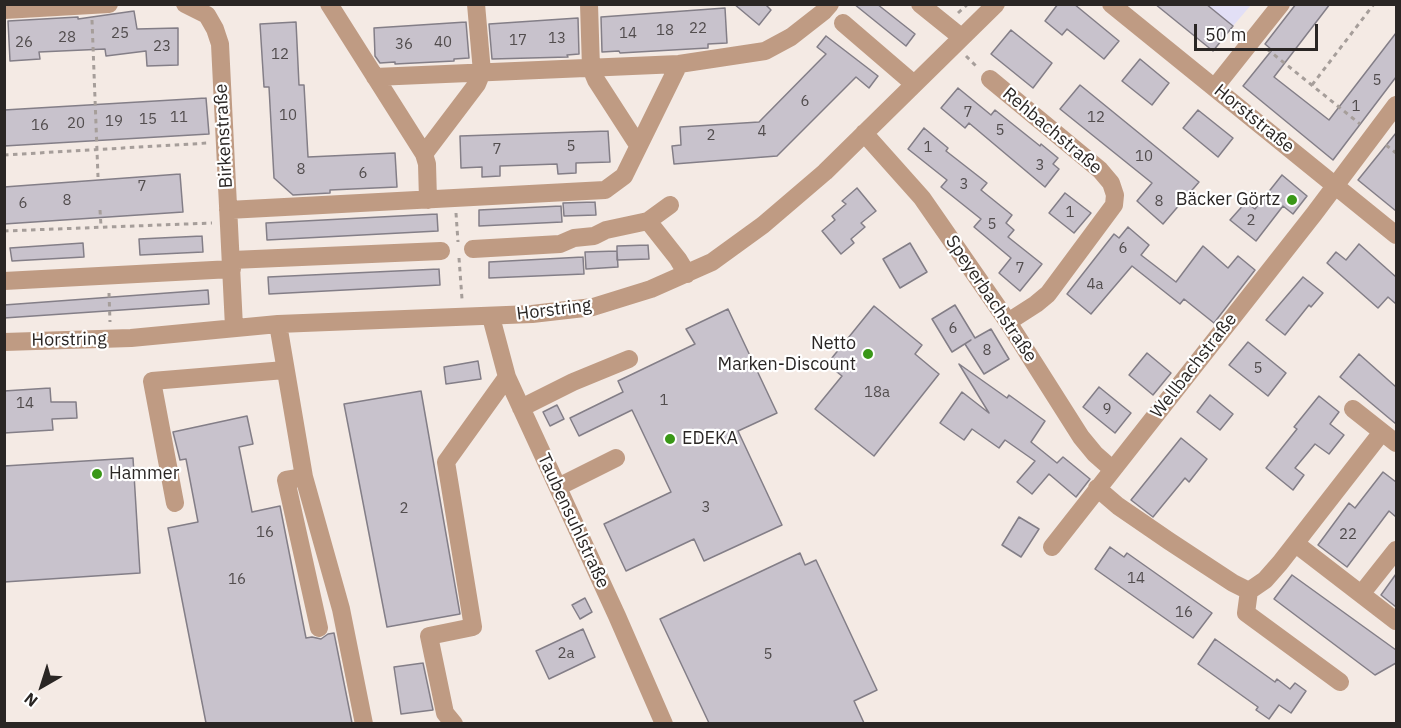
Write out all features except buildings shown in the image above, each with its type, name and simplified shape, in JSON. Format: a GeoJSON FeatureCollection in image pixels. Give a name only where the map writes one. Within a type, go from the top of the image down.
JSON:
{"type":"FeatureCollection","features":[{"type":"Feature","properties":{"kind":"street","name":"Birkenstraße"},"geometry":{"type":"LineString","coordinates":[[185,4],[212,8],[220,44],[234,327]]}},
{"type":"Feature","properties":{"kind":"street"},"geometry":{"type":"LineString","coordinates":[[329,4],[424,154],[427,164],[428,200]]}},
{"type":"Feature","properties":{"kind":"street"},"geometry":{"type":"LineString","coordinates":[[424,154],[477,84],[482,72],[476,4]]}},
{"type":"Feature","properties":{"kind":"street"},"geometry":{"type":"LineString","coordinates":[[589,4],[591,68],[638,145]]}},
{"type":"Feature","properties":{"kind":"street"},"geometry":{"type":"LineString","coordinates":[[375,76],[679,64],[765,51],[791,37],[830,4]]}},
{"type":"Feature","properties":{"kind":"street"},"geometry":{"type":"LineString","coordinates":[[920,4],[957,41]]}},
{"type":"Feature","properties":{"kind":"street","name":"Horstring"},"geometry":{"type":"LineString","coordinates":[[4,342],[112,339],[278,324],[491,317],[593,307],[651,289],[712,262],[763,225],[825,172],[996,4]]}},
{"type":"Feature","properties":{"kind":"street","name":"Horststraße"},"geometry":{"type":"LineString","coordinates":[[1111,4],[1396,235]]}},
{"type":"Feature","properties":{"kind":"street"},"geometry":{"type":"LineString","coordinates":[[1215,87],[1281,4]]}},
{"type":"Feature","properties":{"kind":"street"},"geometry":{"type":"LineString","coordinates":[[4,10],[97,5]]}},
{"type":"Feature","properties":{"kind":"street"},"geometry":{"type":"LineString","coordinates":[[843,22],[914,84]]}},
{"type":"Feature","properties":{"kind":"street"},"geometry":{"type":"LineString","coordinates":[[229,216],[428,200],[605,190],[624,176],[679,64]]}},
{"type":"Feature","properties":{"kind":"street","name":"Rehbachstraße"},"geometry":{"type":"LineString","coordinates":[[990,79],[1100,170],[1111,183],[1115,195],[1114,205],[1048,294],[1008,322]]}},
{"type":"Feature","properties":{"kind":"street","name":"Wellbachstraße"},"geometry":{"type":"LineString","coordinates":[[1052,548],[1396,105]]}},
{"type":"Feature","properties":{"kind":"street","name":"Speyerbachstraße"},"geometry":{"type":"LineString","coordinates":[[864,133],[922,198],[1008,322],[1081,437],[1112,469]]}},
{"type":"Feature","properties":{"kind":"street"},"geometry":{"type":"LineString","coordinates":[[473,249],[560,244],[574,238],[594,236],[606,230],[648,221],[670,205]]}},
{"type":"Feature","properties":{"kind":"street"},"geometry":{"type":"LineString","coordinates":[[648,221],[687,274]]}},
{"type":"Feature","properties":{"kind":"street"},"geometry":{"type":"LineString","coordinates":[[4,281],[441,251]]}},
{"type":"Feature","properties":{"kind":"street","name":"Taubensuhlstraße"},"geometry":{"type":"LineString","coordinates":[[491,317],[507,377],[558,487],[656,721]]}},
{"type":"Feature","properties":{"kind":"street"},"geometry":{"type":"LineString","coordinates":[[278,324],[304,477],[341,609],[364,723]]}},
{"type":"Feature","properties":{"kind":"street"},"geometry":{"type":"LineString","coordinates":[[521,408],[573,382],[629,359]]}},
{"type":"Feature","properties":{"kind":"street"},"geometry":{"type":"LineString","coordinates":[[175,503],[152,381],[285,370]]}},
{"type":"Feature","properties":{"kind":"street"},"geometry":{"type":"LineString","coordinates":[[454,723],[445,713],[429,636],[473,627],[446,462],[507,377]]}},
{"type":"Feature","properties":{"kind":"street"},"geometry":{"type":"LineString","coordinates":[[1353,409],[1396,443]]}},
{"type":"Feature","properties":{"kind":"street"},"geometry":{"type":"LineString","coordinates":[[1340,682],[1246,613],[1250,591],[1265,580],[1296,544],[1382,432]]}},
{"type":"Feature","properties":{"kind":"street"},"geometry":{"type":"LineString","coordinates":[[558,487],[616,458]]}},
{"type":"Feature","properties":{"kind":"street"},"geometry":{"type":"LineString","coordinates":[[304,477],[286,480],[319,628]]}},
{"type":"Feature","properties":{"kind":"street"},"geometry":{"type":"LineString","coordinates":[[1097,488],[1169,541],[1233,583],[1250,591]]}},
{"type":"Feature","properties":{"kind":"street"},"geometry":{"type":"LineString","coordinates":[[1296,544],[1362,592],[1396,621]]}},
{"type":"Feature","properties":{"kind":"street"},"geometry":{"type":"LineString","coordinates":[[1362,592],[1396,550]]}},
{"type":"Feature","properties":{"kind":"path"},"geometry":{"type":"LineString","coordinates":[[1312,85],[1374,4]]}},
{"type":"Feature","properties":{"kind":"path"},"geometry":{"type":"LineString","coordinates":[[97,5],[98,177]]}},
{"type":"Feature","properties":{"kind":"path"},"geometry":{"type":"LineString","coordinates":[[1254,38],[1396,153]]}},
{"type":"Feature","properties":{"kind":"path"},"geometry":{"type":"LineString","coordinates":[[957,41],[990,79]]}},
{"type":"Feature","properties":{"kind":"path"},"geometry":{"type":"LineString","coordinates":[[4,155],[98,151],[225,141]]}},
{"type":"Feature","properties":{"kind":"path"},"geometry":{"type":"LineString","coordinates":[[100,210],[101,226]]}},
{"type":"Feature","properties":{"kind":"path"},"geometry":{"type":"LineString","coordinates":[[4,231],[229,216]]}},
{"type":"Feature","properties":{"kind":"path"},"geometry":{"type":"LineString","coordinates":[[107,275],[112,339]]}},
{"type":"Feature","properties":{"kind":"shaded area"},"geometry":{"type":"Polygon","coordinates":[[[1206,5],[1251,5],[1233,26],[1206,5]]]}},
{"type":"Feature","properties":{"kind":"place","name":"Bäcker Görtz"},"geometry":{"type":"Point","coordinates":[1292,200]}},
{"type":"Feature","properties":{"kind":"place","name":"Netto Marken-Discount"},"geometry":{"type":"Point","coordinates":[868,354]}},
{"type":"Feature","properties":{"kind":"place","name":"EDEKA"},"geometry":{"type":"Point","coordinates":[670,439]}},
{"type":"Feature","properties":{"kind":"place","name":"Hammer"},"geometry":{"type":"Point","coordinates":[97,474]}}]}
